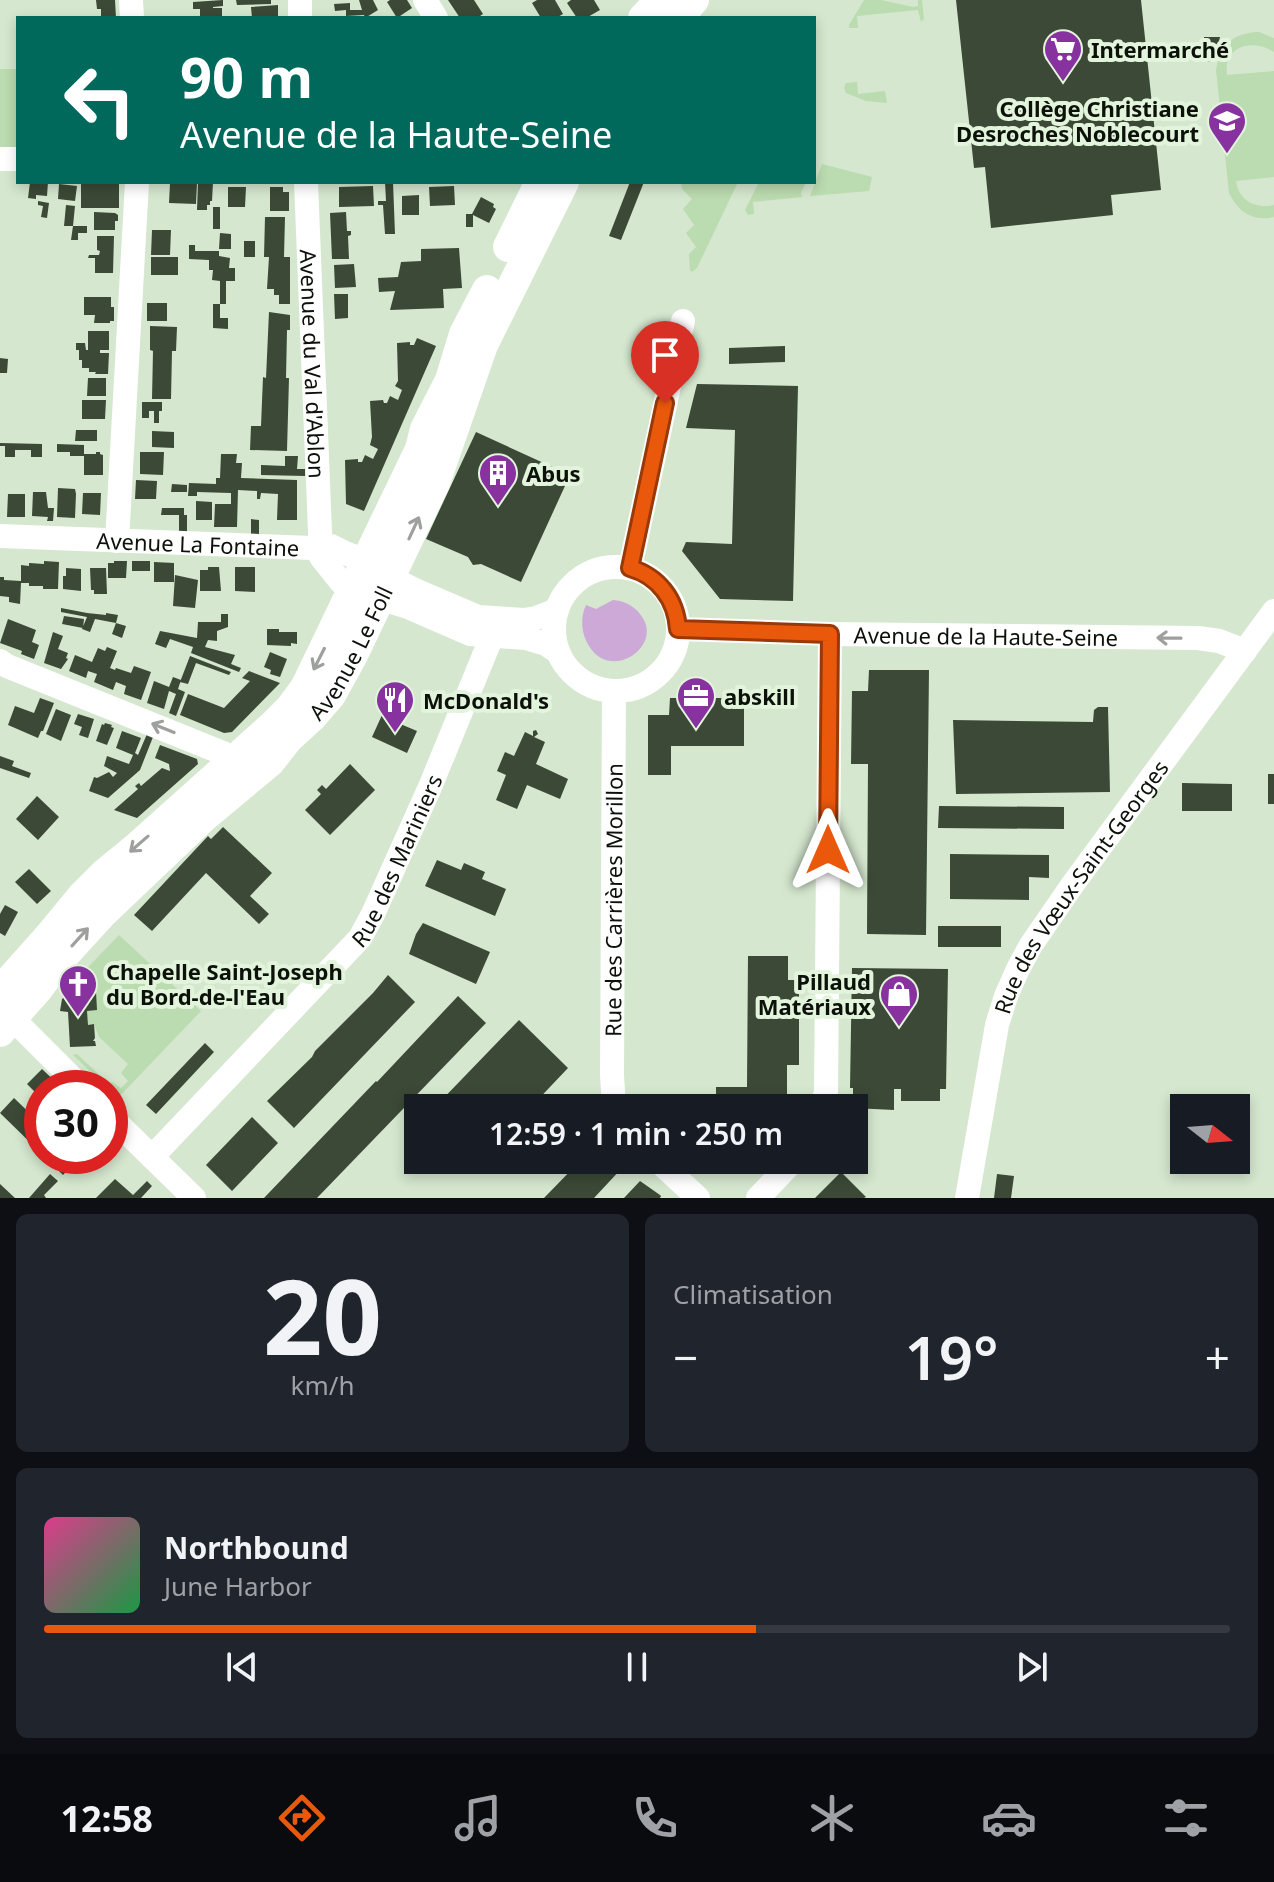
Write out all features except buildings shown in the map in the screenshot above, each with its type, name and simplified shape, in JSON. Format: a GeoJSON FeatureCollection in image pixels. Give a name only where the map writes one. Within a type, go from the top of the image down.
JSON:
{"type":"FeatureCollection","features":[{"type":"Feature","properties":{"kind":"main road"},"geometry":{"type":"LineString","coordinates":[[645,16],[660,0]]}},
{"type":"Feature","properties":{"kind":"main road"},"geometry":{"type":"LineString","coordinates":[[680,16],[694,0]]}},
{"type":"Feature","properties":{"kind":"main road","name":"Avenue Le Foll"},"geometry":{"type":"LineString","coordinates":[[3,1012],[38,989],[101,915],[204,817],[270,762],[331,695],[343,676],[425,429],[442,397],[464,334],[539,184]]}},
{"type":"Feature","properties":{"kind":"main road","name":"Avenue Le Foll"},"geometry":{"type":"LineString","coordinates":[[3,1012],[82,896],[290,708],[305,688],[324,652],[435,483],[483,345],[563,184]]}},
{"type":"Feature","properties":{"kind":"street"},"geometry":{"type":"LineString","coordinates":[[117,541],[137,184]]}},
{"type":"Feature","properties":{"kind":"street","name":"Avenue du Val d'Ablon"},"geometry":{"type":"LineString","coordinates":[[306,184],[321,544]]}},
{"type":"Feature","properties":{"kind":"street"},"geometry":{"type":"LineString","coordinates":[[630,568],[683,321]]}},
{"type":"Feature","properties":{"kind":"street","name":"Avenue La Fontaine"},"geometry":{"type":"LineString","coordinates":[[0,536],[312,548],[321,544],[321,557],[341,582],[372,582]]}},
{"type":"Feature","properties":{"kind":"street"},"geometry":{"type":"LineString","coordinates":[[603,568],[630,568],[645,574],[662,588],[674,607],[678,629],[674,651],[663,670],[645,684],[624,691],[595,688],[579,680],[566,667],[558,652],[554,631],[557,610],[571,586],[585,575],[603,568]]}},
{"type":"Feature","properties":{"kind":"street"},"geometry":{"type":"LineString","coordinates":[[372,582],[484,618],[530,620],[557,610]]}},
{"type":"Feature","properties":{"kind":"street"},"geometry":{"type":"LineString","coordinates":[[372,582],[408,607],[470,634],[536,640],[558,652]]}},
{"type":"Feature","properties":{"kind":"street","name":"Rue des Vœux-Saint-Georges"},"geometry":{"type":"LineString","coordinates":[[967,1198],[997,1025],[1018,969],[1073,884],[1274,611]]}},
{"type":"Feature","properties":{"kind":"street","name":"Avenue de la Haute-Seine"},"geometry":{"type":"LineString","coordinates":[[678,629],[1198,638],[1219,641],[1245,651]]}},
{"type":"Feature","properties":{"kind":"street"},"geometry":{"type":"LineString","coordinates":[[825,1094],[830,634]]}},
{"type":"Feature","properties":{"kind":"street","name":"Rue des Mariniers"},"geometry":{"type":"LineString","coordinates":[[152,1157],[360,938],[430,787],[492,636]]}},
{"type":"Feature","properties":{"kind":"street"},"geometry":{"type":"LineString","coordinates":[[0,661],[235,758]]}},
{"type":"Feature","properties":{"kind":"street","name":"Rue des Carrières Morillon"},"geometry":{"type":"LineString","coordinates":[[613,1094],[614,691]]}},
{"type":"Feature","properties":{"kind":"street"},"geometry":{"type":"LineString","coordinates":[[3,1012],[63,1070]]}},
{"type":"Feature","properties":{"kind":"street"},"geometry":{"type":"LineString","coordinates":[[128,1134],[194,1198]]}},
{"type":"Feature","properties":{"kind":"street"},"geometry":{"type":"LineString","coordinates":[[672,1174],[698,1198]]}},
{"type":"Feature","properties":{"kind":"street"},"geometry":{"type":"LineString","coordinates":[[758,1198],[781,1174]]}},
{"type":"Feature","properties":{"kind":"green space"},"geometry":{"type":"Polygon","coordinates":[[[864,0],[881,0],[913,7],[918,6],[918,0],[922,0],[924,19],[921,22],[918,10],[857,16],[858,28],[849,28],[864,0]]]}},
{"type":"Feature","properties":{"kind":"green space"},"geometry":{"type":"Polygon","coordinates":[[[1259,32],[1274,38],[1274,52],[1257,46],[1241,47],[1230,57],[1227,75],[1274,71],[1274,177],[1236,181],[1241,194],[1249,202],[1260,206],[1274,205],[1274,217],[1266,218],[1247,214],[1229,193],[1216,70],[1221,53],[1230,42],[1242,35],[1259,32]]]}},
{"type":"Feature","properties":{"kind":"green space"},"geometry":{"type":"Polygon","coordinates":[[[0,69],[16,69],[16,148],[0,148],[0,69]]]}},
{"type":"Feature","properties":{"kind":"green space"},"geometry":{"type":"Polygon","coordinates":[[[857,82],[858,94],[885,91],[887,103],[866,101],[846,93],[846,83],[857,82]]]}},
{"type":"Feature","properties":{"kind":"green space"},"geometry":{"type":"Polygon","coordinates":[[[822,164],[872,177],[869,191],[810,196],[822,164]]]}},
{"type":"Feature","properties":{"kind":"green space"},"geometry":{"type":"Polygon","coordinates":[[[681,184],[737,184],[697,268],[692,272],[689,254],[696,247],[686,233],[694,225],[683,209],[692,199],[681,184]]]}},
{"type":"Feature","properties":{"kind":"green space"},"geometry":{"type":"Polygon","coordinates":[[[758,184],[805,184],[802,197],[753,202],[754,214],[748,215],[745,210],[758,184]]]}},
{"type":"Feature","properties":{"kind":"green space"},"geometry":{"type":"Polygon","coordinates":[[[119,935],[201,1011],[128,1088],[128,1070],[123,1070],[128,1064],[99,1037],[94,1024],[88,1025],[85,987],[73,988],[71,985],[119,935]]]}},
{"type":"Feature","properties":{"kind":"green space"},"geometry":{"type":"Polygon","coordinates":[[[77,1054],[94,1070],[89,1070],[73,1055],[77,1054]]]}},
{"type":"Feature","properties":{"kind":"shaded area"},"geometry":{"type":"Polygon","coordinates":[[[613,600],[628,604],[640,614],[646,626],[646,637],[641,648],[632,656],[610,661],[599,657],[589,646],[582,620],[586,605],[596,609],[613,600]]]}},
{"type":"Feature","properties":{"kind":"place","name":"Intermarché"},"geometry":{"type":"Point","coordinates":[1063,83]}},
{"type":"Feature","properties":{"kind":"place","name":"Collège Christiane Desroches Noblecourt"},"geometry":{"type":"Point","coordinates":[1227,155]}},
{"type":"Feature","properties":{"kind":"place","name":"Abus"},"geometry":{"type":"Point","coordinates":[498,507]}},
{"type":"Feature","properties":{"kind":"place","name":"abskill"},"geometry":{"type":"Point","coordinates":[696,730]}},
{"type":"Feature","properties":{"kind":"place","name":"McDonald's"},"geometry":{"type":"Point","coordinates":[395,734]}},
{"type":"Feature","properties":{"kind":"place","name":"Chapelle Saint-Joseph du Bord-de-l'Eau"},"geometry":{"type":"Point","coordinates":[78,1018]}},
{"type":"Feature","properties":{"kind":"place","name":"Pillaud Matériaux"},"geometry":{"type":"Point","coordinates":[899,1028]}},
{"type":"Feature","properties":{"kind":"route"},"geometry":{"type":"LineString","coordinates":[[665,403],[630,568],[645,574],[662,588],[674,607],[678,629],[830,634],[828,850]]}}]}
